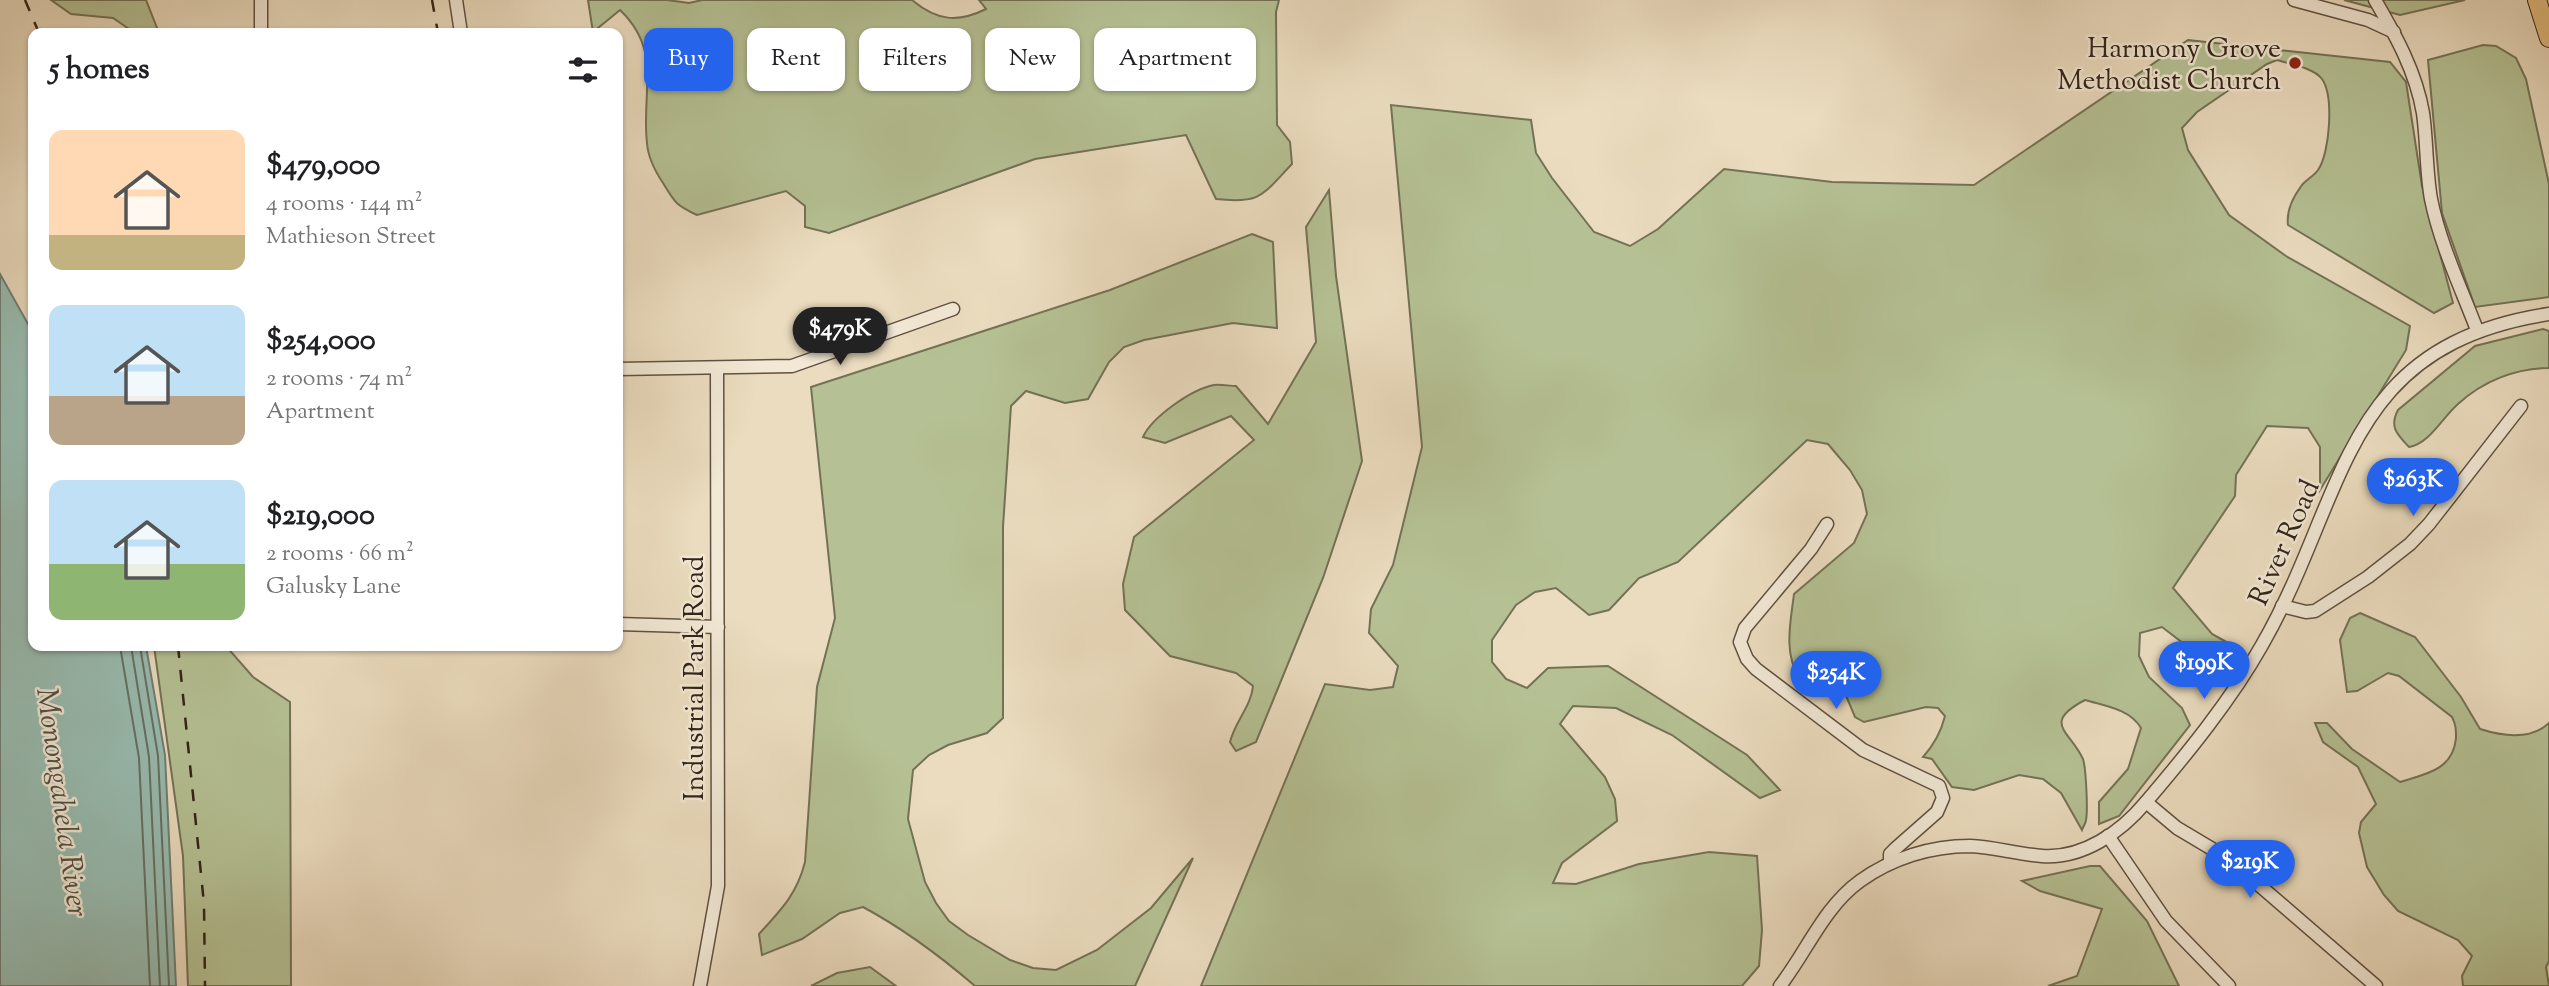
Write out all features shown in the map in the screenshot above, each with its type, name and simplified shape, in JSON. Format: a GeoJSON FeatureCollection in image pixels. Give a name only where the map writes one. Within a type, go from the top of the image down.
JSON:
{"type":"FeatureCollection","features":[{"type":"Feature","properties":{"kind":"highway"},"geometry":{"type":"LineString","coordinates":[[2537,0],[2549,38]]}},
{"type":"Feature","properties":{"kind":"street"},"geometry":{"type":"LineString","coordinates":[[261,0],[261,28]]}},
{"type":"Feature","properties":{"kind":"street"},"geometry":{"type":"LineString","coordinates":[[456,0],[460,28]]}},
{"type":"Feature","properties":{"kind":"street"},"geometry":{"type":"LineString","coordinates":[[2294,0],[2368,20],[2394,32]]}},
{"type":"Feature","properties":{"kind":"street"},"geometry":{"type":"LineString","coordinates":[[2375,0],[2394,32],[2419,94],[2431,198],[2438,225],[2477,330]]}},
{"type":"Feature","properties":{"kind":"street"},"geometry":{"type":"LineString","coordinates":[[623,369],[792,366],[953,309]]}},
{"type":"Feature","properties":{"kind":"street","name":"River Road"},"geometry":{"type":"LineString","coordinates":[[1780,986],[1838,900],[1862,879],[1890,863],[1925,851],[1950,847],[1985,847],[2045,856],[2066,854],[2108,836],[2146,802],[2239,681],[2263,645],[2349,454],[2370,416],[2397,382],[2445,346],[2477,330],[2549,314]]}},
{"type":"Feature","properties":{"kind":"street","name":"Industrial Park Road"},"geometry":{"type":"LineString","coordinates":[[700,986],[718,886],[717,368]]}},
{"type":"Feature","properties":{"kind":"street"},"geometry":{"type":"LineString","coordinates":[[2282,606],[2306,612],[2315,611],[2368,577],[2410,544],[2429,524],[2521,406]]}},
{"type":"Feature","properties":{"kind":"street"},"geometry":{"type":"LineString","coordinates":[[1826,524],[1811,549],[1745,628],[1740,642],[1756,669],[1834,730],[1878,758],[1940,786],[1942,798],[1937,812],[1895,849],[1890,863]]}},
{"type":"Feature","properties":{"kind":"street"},"geometry":{"type":"LineString","coordinates":[[623,624],[718,627]]}},
{"type":"Feature","properties":{"kind":"street"},"geometry":{"type":"LineString","coordinates":[[2146,802],[2178,828],[2229,859],[2373,984]]}},
{"type":"Feature","properties":{"kind":"street"},"geometry":{"type":"LineString","coordinates":[[2108,836],[2166,921],[2229,986]]}},
{"type":"Feature","properties":{"kind":"green space"},"geometry":{"type":"Polygon","coordinates":[[[51,0],[146,0],[157,28],[128,28],[113,18],[71,14],[51,0]]]}},
{"type":"Feature","properties":{"kind":"green space"},"geometry":{"type":"Polygon","coordinates":[[[588,0],[667,0],[689,3],[702,0],[912,0],[939,16],[957,18],[986,9],[979,0],[1279,0],[1276,12],[1277,125],[1290,142],[1292,164],[1260,195],[1243,200],[1216,199],[1186,135],[1035,159],[829,233],[805,227],[805,206],[786,191],[697,215],[673,199],[650,159],[646,124],[647,91],[733,91],[733,28],[644,28],[644,49],[633,25],[620,10],[598,28],[592,28],[588,0]]]}},
{"type":"Feature","properties":{"kind":"green space"},"geometry":{"type":"Polygon","coordinates":[[[2344,0],[2465,0],[2400,15],[2344,0]]]}},
{"type":"Feature","properties":{"kind":"green space"},"geometry":{"type":"Polygon","coordinates":[[[2188,40],[2390,62],[2406,82],[2422,186],[2453,303],[2434,313],[2288,225],[2293,199],[2302,185],[2318,170],[2328,138],[2328,98],[2326,87],[2318,75],[2277,60],[2197,112],[2182,128],[2188,150],[2229,215],[2286,256],[2410,326],[2406,350],[2320,490],[2320,447],[2308,428],[2267,426],[2236,475],[2235,496],[2173,588],[2212,634],[2232,645],[2216,660],[2196,653],[2162,627],[2140,633],[2139,656],[2149,677],[2182,708],[2190,725],[2119,816],[2099,824],[2099,802],[2128,769],[2141,728],[2130,716],[2116,709],[2085,700],[2064,715],[2062,721],[2066,734],[2078,749],[2084,764],[2087,815],[2082,830],[2061,793],[2043,779],[2019,775],[1974,790],[1952,787],[1932,759],[1923,757],[1937,738],[1945,716],[1938,708],[1926,707],[1864,722],[1855,717],[1842,686],[1799,676],[1794,667],[1790,647],[1794,594],[1854,543],[1867,514],[1862,490],[1850,470],[1828,444],[1807,440],[1678,562],[1639,578],[1609,610],[1589,615],[1556,588],[1535,592],[1516,605],[1492,640],[1492,662],[1506,679],[1527,688],[1548,668],[1608,666],[1747,755],[1780,790],[1760,798],[1672,735],[1616,708],[1573,706],[1560,724],[1605,777],[1615,799],[1617,821],[1562,863],[1553,883],[1576,884],[1639,864],[1709,852],[1757,856],[1762,930],[1759,966],[1742,986],[1201,986],[1325,684],[1370,690],[1393,687],[1398,666],[1369,633],[1371,609],[1393,565],[1422,447],[1391,105],[1531,120],[1536,153],[1594,232],[1630,246],[1658,229],[1724,169],[1832,182],[1974,185],[2188,40]]]}},
{"type":"Feature","properties":{"kind":"green space"},"geometry":{"type":"Polygon","coordinates":[[[2483,45],[2496,46],[2516,58],[2526,79],[2549,184],[2549,297],[2475,307],[2442,213],[2428,60],[2483,45]]]}},
{"type":"Feature","properties":{"kind":"green space"},"geometry":{"type":"Polygon","coordinates":[[[1329,190],[1336,276],[1362,461],[1323,578],[1256,742],[1236,751],[1230,742],[1252,694],[1253,686],[1236,673],[1170,656],[1125,610],[1123,584],[1134,537],[1254,440],[1231,416],[1165,443],[1143,437],[1155,421],[1174,405],[1195,392],[1214,385],[1236,386],[1268,424],[1316,342],[1306,227],[1329,190]]]}},
{"type":"Feature","properties":{"kind":"green space"},"geometry":{"type":"Polygon","coordinates":[[[1252,234],[1273,242],[1277,328],[1233,323],[1144,340],[1124,347],[1109,362],[1088,399],[1065,403],[1026,391],[1011,406],[1003,527],[1003,718],[987,733],[948,745],[929,755],[913,770],[908,819],[925,882],[936,903],[949,921],[968,935],[1010,960],[1033,968],[1056,970],[1097,950],[1151,908],[1193,858],[1135,986],[975,986],[893,924],[863,907],[840,913],[802,939],[762,955],[759,934],[793,893],[805,862],[817,687],[835,618],[811,387],[1110,290],[1252,234]]]}},
{"type":"Feature","properties":{"kind":"green space"},"geometry":{"type":"Polygon","coordinates":[[[2543,329],[2549,331],[2549,368],[2512,373],[2478,389],[2458,404],[2430,435],[2416,445],[2409,447],[2398,434],[2394,421],[2398,410],[2475,346],[2543,329]]]}},
{"type":"Feature","properties":{"kind":"green space"},"geometry":{"type":"Polygon","coordinates":[[[2360,613],[2415,637],[2461,697],[2480,729],[2497,734],[2525,735],[2549,723],[2549,961],[2546,967],[2549,986],[2463,986],[2462,976],[2472,956],[2458,940],[2398,911],[2384,895],[2367,867],[2359,833],[2361,822],[2376,804],[2358,767],[2323,742],[2315,723],[2327,723],[2352,749],[2400,782],[2428,773],[2444,764],[2454,749],[2456,732],[2452,717],[2399,676],[2388,673],[2357,691],[2347,692],[2340,640],[2350,618],[2360,613]]]}},
{"type":"Feature","properties":{"kind":"green space"},"geometry":{"type":"Polygon","coordinates":[[[155,651],[230,651],[253,677],[290,702],[291,986],[188,986],[183,856],[155,651]]]}},
{"type":"Feature","properties":{"kind":"green space"},"geometry":{"type":"Polygon","coordinates":[[[2100,866],[2147,921],[2179,986],[2048,986],[2077,976],[2102,909],[2040,891],[2022,881],[2100,866]]]}},
{"type":"Feature","properties":{"kind":"green space"},"geometry":{"type":"Polygon","coordinates":[[[870,967],[896,986],[811,986],[837,973],[870,967]]]}},
{"type":"Feature","properties":{"kind":"water","name":"Monongahela River"},"geometry":{"type":"Polygon","coordinates":[[[0,274],[28,324],[28,651],[147,651],[165,755],[176,986],[0,986],[0,274]]]}},
{"type":"Feature","properties":{"kind":"railway"},"geometry":{"type":"LineString","coordinates":[[25,0],[37,28]]}},
{"type":"Feature","properties":{"kind":"railway"},"geometry":{"type":"LineString","coordinates":[[432,0],[437,28]]}},
{"type":"Feature","properties":{"kind":"railway"},"geometry":{"type":"LineString","coordinates":[[179,651],[204,904],[205,986]]}},
{"type":"Feature","properties":{"kind":"place","name":"Harmony Grove Methodist Church"},"geometry":{"type":"Point","coordinates":[2295,63]}}]}
